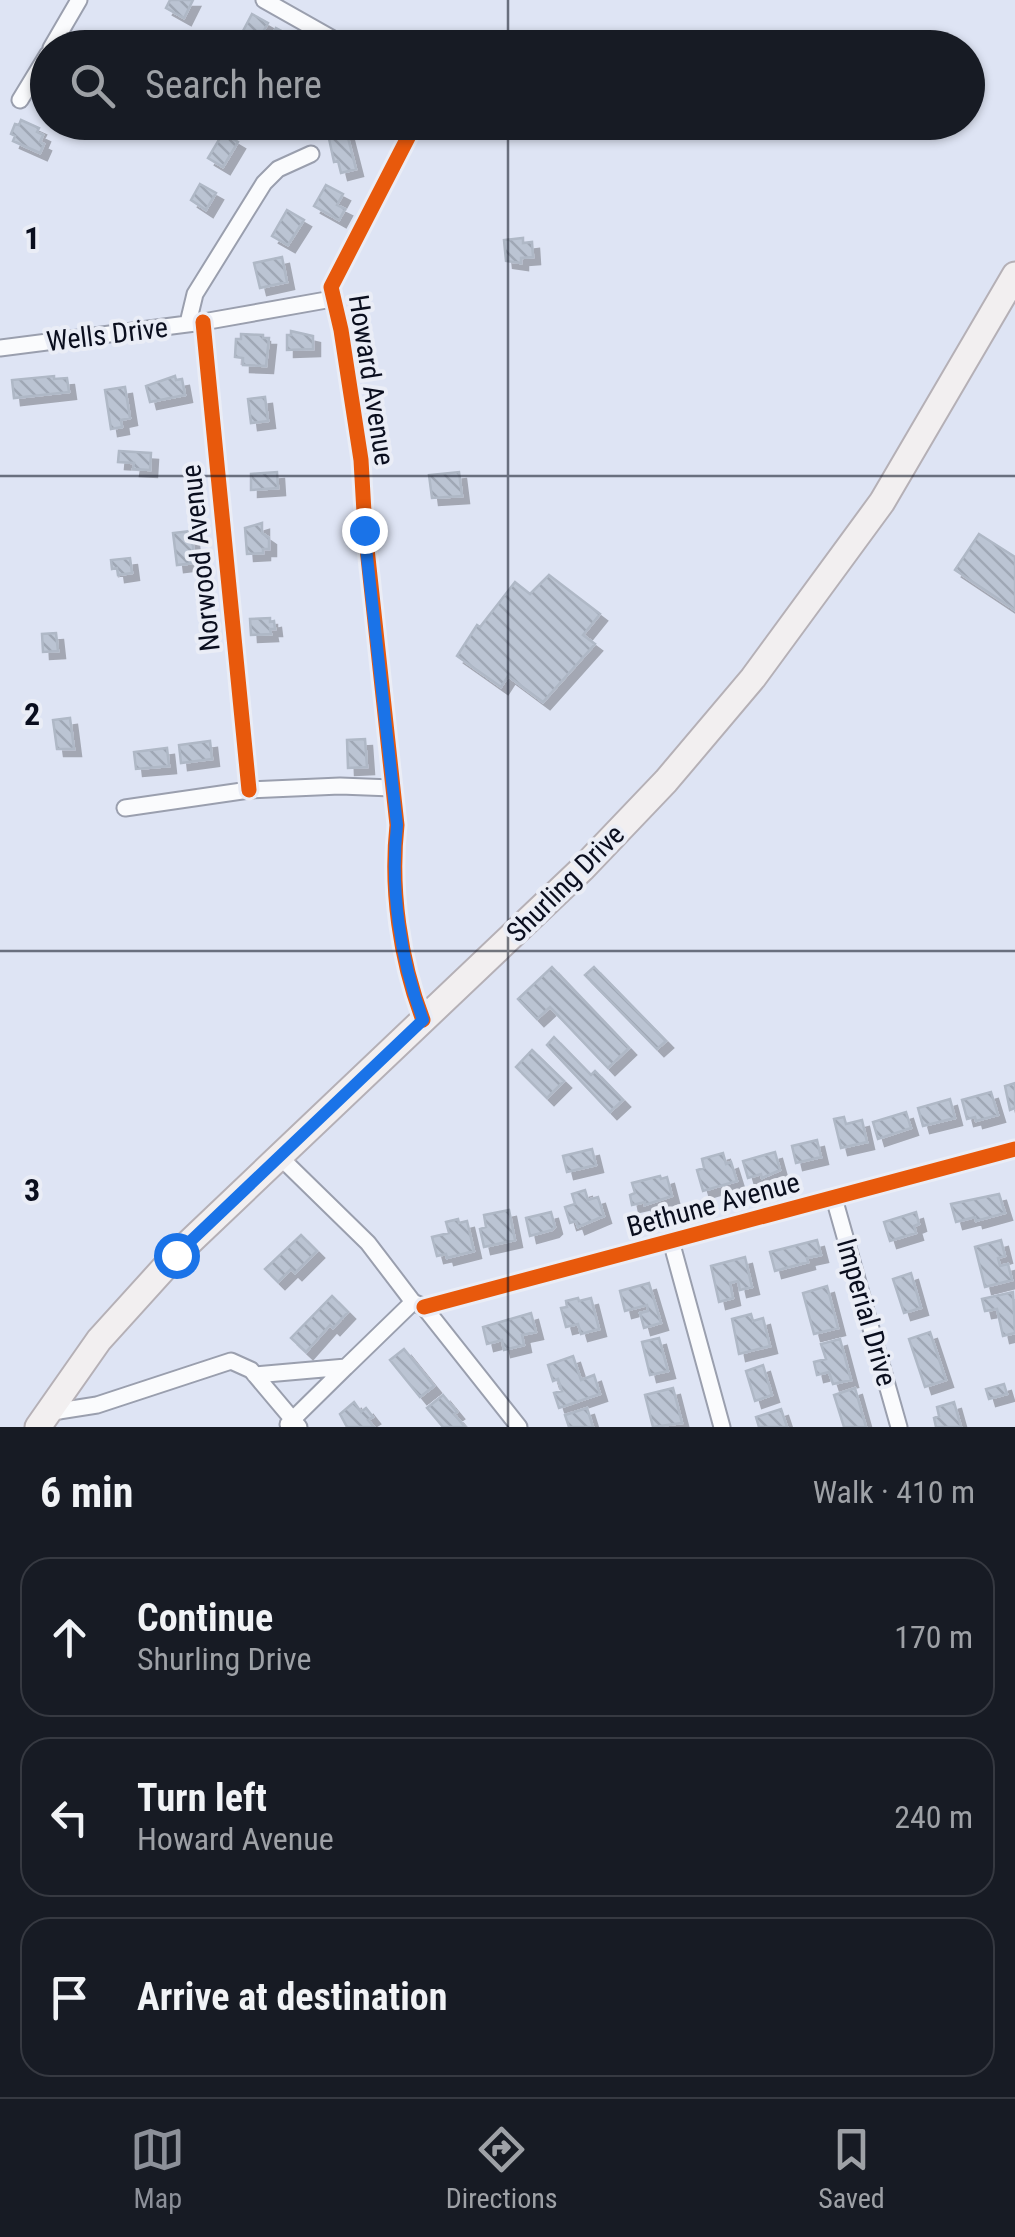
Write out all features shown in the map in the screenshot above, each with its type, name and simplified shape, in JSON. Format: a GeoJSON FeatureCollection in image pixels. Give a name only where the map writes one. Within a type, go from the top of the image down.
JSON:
{"type":"FeatureCollection","features":[{"type":"Feature","properties":{"kind":"main road","name":"Shurling Drive"},"geometry":{"type":"LineString","coordinates":[[42,1420],[76,1370],[176,1255],[582,869],[666,780],[752,678],[897,479],[1015,275]]}},
{"type":"Feature","properties":{"kind":"street"},"geometry":{"type":"LineString","coordinates":[[61,30],[79,0]]}},
{"type":"Feature","properties":{"kind":"street"},"geometry":{"type":"LineString","coordinates":[[264,0],[316,30]]}},
{"type":"Feature","properties":{"kind":"street"},"geometry":{"type":"LineString","coordinates":[[20,100],[30,83]]}},
{"type":"Feature","properties":{"kind":"street","name":"Howard Avenue"},"geometry":{"type":"LineString","coordinates":[[406,140],[334,276],[332,299],[342,330],[361,460],[364,530],[397,825],[392,869],[406,960],[423,1020]]}},
{"type":"Feature","properties":{"kind":"street"},"geometry":{"type":"LineString","coordinates":[[195,322],[195,294],[264,183],[278,169],[311,154]]}},
{"type":"Feature","properties":{"kind":"street","name":"Wells Drive"},"geometry":{"type":"LineString","coordinates":[[0,348],[332,299]]}},
{"type":"Feature","properties":{"kind":"street","name":"Norwood Avenue"},"geometry":{"type":"LineString","coordinates":[[195,322],[249,790]]}},
{"type":"Feature","properties":{"kind":"street"},"geometry":{"type":"LineString","coordinates":[[124,808],[249,790],[392,788]]}},
{"type":"Feature","properties":{"kind":"street"},"geometry":{"type":"LineString","coordinates":[[1012,1149],[1015,1166]]}},
{"type":"Feature","properties":{"kind":"street","name":"Bethune Avenue"},"geometry":{"type":"LineString","coordinates":[[293,1424],[346,1367],[419,1305],[1012,1149]]}},
{"type":"Feature","properties":{"kind":"street"},"geometry":{"type":"LineString","coordinates":[[280,1158],[368,1242],[519,1427]]}},
{"type":"Feature","properties":{"kind":"street","name":"Imperial Drive"},"geometry":{"type":"LineString","coordinates":[[834,1198],[899,1427]]}},
{"type":"Feature","properties":{"kind":"street"},"geometry":{"type":"LineString","coordinates":[[671,1240],[722,1427]]}},
{"type":"Feature","properties":{"kind":"street"},"geometry":{"type":"LineString","coordinates":[[42,1420],[231,1361],[245,1365],[255,1375],[293,1424]]}},
{"type":"Feature","properties":{"kind":"street"},"geometry":{"type":"LineString","coordinates":[[255,1375],[346,1367]]}},
{"type":"Feature","properties":{"kind":"building"},"geometry":{"type":"Polygon","coordinates":[[[170,0],[193,0],[184,18],[166,8],[170,0]]]}},
{"type":"Feature","properties":{"kind":"building"},"geometry":{"type":"Polygon","coordinates":[[[252,14],[268,23],[264,30],[244,30],[252,14]]]}},
{"type":"Feature","properties":{"kind":"building"},"geometry":{"type":"Polygon","coordinates":[[[21,120],[30,124],[30,140],[44,144],[40,153],[13,141],[15,136],[11,134],[15,124],[19,125],[21,120]]]}},
{"type":"Feature","properties":{"kind":"building"},"geometry":{"type":"Polygon","coordinates":[[[219,140],[238,142],[223,167],[208,158],[219,140]]]}},
{"type":"Feature","properties":{"kind":"building"},"geometry":{"type":"Polygon","coordinates":[[[329,140],[349,140],[356,169],[341,173],[338,161],[334,162],[329,140]]]}},
{"type":"Feature","properties":{"kind":"building"},"geometry":{"type":"Polygon","coordinates":[[[200,184],[216,193],[206,210],[191,200],[200,184]]]}},
{"type":"Feature","properties":{"kind":"building"},"geometry":{"type":"Polygon","coordinates":[[[326,185],[343,194],[337,205],[345,209],[339,220],[314,206],[326,185]]]}},
{"type":"Feature","properties":{"kind":"building"},"geometry":{"type":"Polygon","coordinates":[[[287,210],[304,220],[288,245],[272,236],[287,210]]]}},
{"type":"Feature","properties":{"kind":"building"},"geometry":{"type":"Polygon","coordinates":[[[523,238],[523,243],[532,242],[533,257],[521,258],[521,263],[506,261],[504,240],[523,238]]]}},
{"type":"Feature","properties":{"kind":"building"},"geometry":{"type":"Polygon","coordinates":[[[282,257],[287,282],[260,288],[254,263],[282,257]]]}},
{"type":"Feature","properties":{"kind":"building"},"geometry":{"type":"Polygon","coordinates":[[[291,331],[313,336],[313,349],[287,350],[287,335],[291,331]]]}},
{"type":"Feature","properties":{"kind":"building"},"geometry":{"type":"Polygon","coordinates":[[[241,334],[269,338],[266,366],[243,365],[243,358],[235,357],[236,339],[241,339],[241,334]]]}},
{"type":"Feature","properties":{"kind":"building"},"geometry":{"type":"Polygon","coordinates":[[[175,376],[176,380],[182,379],[185,395],[150,402],[146,386],[175,376]]]}},
{"type":"Feature","properties":{"kind":"building"},"geometry":{"type":"Polygon","coordinates":[[[67,378],[69,392],[14,398],[12,380],[67,378]]]}},
{"type":"Feature","properties":{"kind":"building"},"geometry":{"type":"Polygon","coordinates":[[[125,387],[130,418],[121,420],[122,427],[111,429],[105,390],[125,387]]]}},
{"type":"Feature","properties":{"kind":"building"},"geometry":{"type":"Polygon","coordinates":[[[265,397],[268,421],[251,423],[248,399],[265,397]]]}},
{"type":"Feature","properties":{"kind":"building"},"geometry":{"type":"Polygon","coordinates":[[[119,451],[151,453],[150,470],[133,469],[134,463],[118,462],[119,451]]]}},
{"type":"Feature","properties":{"kind":"building"},"geometry":{"type":"Polygon","coordinates":[[[277,472],[278,488],[251,490],[251,474],[277,472]]]}},
{"type":"Feature","properties":{"kind":"building"},"geometry":{"type":"Polygon","coordinates":[[[459,472],[462,496],[432,498],[429,475],[459,472]]]}},
{"type":"Feature","properties":{"kind":"building"},"geometry":{"type":"Polygon","coordinates":[[[262,523],[269,549],[247,554],[245,528],[262,523]]]}},
{"type":"Feature","properties":{"kind":"building"},"geometry":{"type":"Polygon","coordinates":[[[191,531],[195,563],[177,565],[173,533],[191,531]]]}},
{"type":"Feature","properties":{"kind":"building"},"geometry":{"type":"Polygon","coordinates":[[[979,534],[1015,557],[1015,610],[955,570],[979,534]]]}},
{"type":"Feature","properties":{"kind":"building"},"geometry":{"type":"Polygon","coordinates":[[[130,558],[132,573],[118,575],[117,568],[112,569],[111,560],[130,558]]]}},
{"type":"Feature","properties":{"kind":"building"},"geometry":{"type":"Polygon","coordinates":[[[549,575],[600,614],[583,635],[595,644],[543,702],[508,676],[501,687],[457,656],[477,625],[480,627],[515,582],[530,594],[549,575]]]}},
{"type":"Feature","properties":{"kind":"building"},"geometry":{"type":"Polygon","coordinates":[[[270,618],[275,629],[270,629],[271,634],[251,635],[250,619],[270,618]]]}},
{"type":"Feature","properties":{"kind":"building"},"geometry":{"type":"Polygon","coordinates":[[[56,633],[58,651],[43,652],[42,634],[56,633]]]}},
{"type":"Feature","properties":{"kind":"building"},"geometry":{"type":"Polygon","coordinates":[[[70,718],[74,749],[57,749],[53,720],[70,718]]]}},
{"type":"Feature","properties":{"kind":"building"},"geometry":{"type":"Polygon","coordinates":[[[365,739],[367,767],[348,768],[347,740],[365,739]]]}},
{"type":"Feature","properties":{"kind":"building"},"geometry":{"type":"Polygon","coordinates":[[[210,741],[212,759],[181,763],[179,745],[210,741]]]}},
{"type":"Feature","properties":{"kind":"building"},"geometry":{"type":"Polygon","coordinates":[[[167,748],[169,766],[136,769],[134,752],[167,748]]]}},
{"type":"Feature","properties":{"kind":"building"},"geometry":{"type":"Polygon","coordinates":[[[552,967],[629,1048],[608,1068],[550,1007],[537,1019],[518,999],[552,967]]]}},
{"type":"Feature","properties":{"kind":"building"},"geometry":{"type":"Polygon","coordinates":[[[594,967],[666,1041],[657,1049],[585,975],[594,967]]]}},
{"type":"Feature","properties":{"kind":"building"},"geometry":{"type":"Polygon","coordinates":[[[554,1037],[591,1075],[595,1071],[623,1100],[610,1112],[547,1045],[554,1037]]]}},
{"type":"Feature","properties":{"kind":"building"},"geometry":{"type":"Polygon","coordinates":[[[532,1050],[564,1081],[547,1098],[516,1067],[532,1050]]]}},
{"type":"Feature","properties":{"kind":"building"},"geometry":{"type":"Polygon","coordinates":[[[1015,1083],[1015,1108],[1010,1110],[1005,1086],[1015,1083]]]}},
{"type":"Feature","properties":{"kind":"building"},"geometry":{"type":"Polygon","coordinates":[[[991,1092],[998,1115],[976,1121],[975,1117],[967,1119],[962,1100],[991,1092]]]}},
{"type":"Feature","properties":{"kind":"building"},"geometry":{"type":"Polygon","coordinates":[[[950,1099],[955,1118],[923,1126],[918,1108],[950,1099]]]}},
{"type":"Feature","properties":{"kind":"building"},"geometry":{"type":"Polygon","coordinates":[[[906,1112],[911,1128],[878,1139],[873,1122],[906,1112]]]}},
{"type":"Feature","properties":{"kind":"building"},"geometry":{"type":"Polygon","coordinates":[[[844,1117],[846,1124],[862,1120],[867,1142],[841,1148],[834,1119],[844,1117]]]}},
{"type":"Feature","properties":{"kind":"building"},"geometry":{"type":"Polygon","coordinates":[[[817,1140],[821,1157],[796,1163],[792,1146],[817,1140]]]}},
{"type":"Feature","properties":{"kind":"building"},"geometry":{"type":"Polygon","coordinates":[[[592,1149],[596,1165],[567,1172],[563,1156],[592,1149]]]}},
{"type":"Feature","properties":{"kind":"building"},"geometry":{"type":"Polygon","coordinates":[[[775,1152],[780,1170],[762,1178],[761,1174],[748,1178],[743,1161],[775,1152]]]}},
{"type":"Feature","properties":{"kind":"building"},"geometry":{"type":"Polygon","coordinates":[[[723,1153],[726,1164],[731,1162],[737,1181],[703,1191],[697,1170],[704,1168],[702,1159],[723,1153]]]}},
{"type":"Feature","properties":{"kind":"building"},"geometry":{"type":"Polygon","coordinates":[[[667,1177],[672,1196],[632,1205],[632,1183],[667,1177]]]}},
{"type":"Feature","properties":{"kind":"building"},"geometry":{"type":"Polygon","coordinates":[[[585,1190],[588,1200],[598,1197],[604,1216],[578,1227],[576,1221],[570,1223],[565,1207],[575,1204],[572,1194],[585,1190]]]}},
{"type":"Feature","properties":{"kind":"building"},"geometry":{"type":"Polygon","coordinates":[[[999,1194],[1005,1213],[956,1222],[951,1204],[999,1194]]]}},
{"type":"Feature","properties":{"kind":"building"},"geometry":{"type":"Polygon","coordinates":[[[509,1210],[515,1240],[484,1247],[480,1229],[486,1227],[484,1215],[509,1210]]]}},
{"type":"Feature","properties":{"kind":"building"},"geometry":{"type":"Polygon","coordinates":[[[551,1212],[555,1227],[530,1236],[526,1218],[551,1212]]]}},
{"type":"Feature","properties":{"kind":"building"},"geometry":{"type":"Polygon","coordinates":[[[916,1212],[916,1233],[890,1241],[884,1222],[916,1212]]]}},
{"type":"Feature","properties":{"kind":"building"},"geometry":{"type":"Polygon","coordinates":[[[458,1219],[459,1223],[467,1221],[474,1251],[447,1258],[446,1254],[437,1256],[432,1237],[449,1233],[446,1222],[458,1219]]]}},
{"type":"Feature","properties":{"kind":"building"},"geometry":{"type":"Polygon","coordinates":[[[301,1235],[317,1251],[295,1273],[291,1269],[278,1282],[265,1269],[301,1235]]]}},
{"type":"Feature","properties":{"kind":"building"},"geometry":{"type":"Polygon","coordinates":[[[817,1240],[821,1255],[775,1271],[770,1252],[817,1240]]]}},
{"type":"Feature","properties":{"kind":"building"},"geometry":{"type":"Polygon","coordinates":[[[1001,1240],[1005,1256],[998,1258],[1000,1266],[1008,1264],[1012,1280],[985,1287],[975,1247],[1001,1240]]]}},
{"type":"Feature","properties":{"kind":"building"},"geometry":{"type":"Polygon","coordinates":[[[745,1257],[752,1287],[740,1290],[738,1281],[730,1283],[733,1298],[719,1302],[711,1266],[745,1257]]]}},
{"type":"Feature","properties":{"kind":"building"},"geometry":{"type":"Polygon","coordinates":[[[911,1273],[921,1308],[904,1313],[893,1279],[911,1273]]]}},
{"type":"Feature","properties":{"kind":"building"},"geometry":{"type":"Polygon","coordinates":[[[649,1283],[661,1323],[644,1328],[640,1313],[648,1311],[647,1305],[625,1311],[620,1291],[649,1283]]]}},
{"type":"Feature","properties":{"kind":"building"},"geometry":{"type":"Polygon","coordinates":[[[827,1286],[838,1328],[814,1334],[803,1293],[827,1286]]]}},
{"type":"Feature","properties":{"kind":"building"},"geometry":{"type":"Polygon","coordinates":[[[1013,1292],[1015,1333],[1003,1336],[997,1309],[985,1311],[982,1299],[1013,1292]]]}},
{"type":"Feature","properties":{"kind":"building"},"geometry":{"type":"Polygon","coordinates":[[[332,1296],[348,1312],[306,1352],[291,1338],[332,1296]]]}},
{"type":"Feature","properties":{"kind":"building"},"geometry":{"type":"Polygon","coordinates":[[[591,1298],[599,1329],[581,1334],[578,1324],[566,1327],[561,1308],[567,1307],[566,1301],[591,1298]]]}},
{"type":"Feature","properties":{"kind":"building"},"geometry":{"type":"Polygon","coordinates":[[[531,1313],[536,1332],[522,1335],[524,1345],[504,1350],[502,1340],[487,1344],[483,1327],[531,1313]]]}},
{"type":"Feature","properties":{"kind":"building"},"geometry":{"type":"Polygon","coordinates":[[[751,1314],[753,1321],[763,1318],[770,1346],[739,1354],[732,1319],[751,1314]]]}},
{"type":"Feature","properties":{"kind":"building"},"geometry":{"type":"Polygon","coordinates":[[[930,1332],[946,1380],[925,1387],[909,1339],[930,1332]]]}},
{"type":"Feature","properties":{"kind":"building"},"geometry":{"type":"Polygon","coordinates":[[[659,1338],[668,1371],[650,1375],[642,1342],[659,1338]]]}},
{"type":"Feature","properties":{"kind":"building"},"geometry":{"type":"Polygon","coordinates":[[[840,1339],[851,1380],[833,1384],[829,1372],[817,1375],[814,1362],[826,1359],[821,1344],[840,1339]]]}},
{"type":"Feature","properties":{"kind":"building"},"geometry":{"type":"Polygon","coordinates":[[[404,1349],[434,1386],[420,1397],[390,1360],[404,1349]]]}},
{"type":"Feature","properties":{"kind":"building"},"geometry":{"type":"Polygon","coordinates":[[[573,1356],[581,1380],[594,1375],[600,1394],[559,1408],[554,1393],[562,1391],[558,1379],[553,1381],[548,1365],[573,1356]]]}},
{"type":"Feature","properties":{"kind":"building"},"geometry":{"type":"Polygon","coordinates":[[[763,1365],[772,1395],[755,1401],[746,1371],[763,1365]]]}},
{"type":"Feature","properties":{"kind":"building"},"geometry":{"type":"Polygon","coordinates":[[[1004,1384],[1007,1394],[989,1399],[986,1389],[1004,1384]]]}},
{"type":"Feature","properties":{"kind":"building"},"geometry":{"type":"Polygon","coordinates":[[[673,1388],[682,1423],[653,1427],[645,1395],[673,1388]]]}},
{"type":"Feature","properties":{"kind":"building"},"geometry":{"type":"Polygon","coordinates":[[[855,1388],[866,1427],[844,1427],[834,1395],[855,1388]]]}},
{"type":"Feature","properties":{"kind":"building"},"geometry":{"type":"Polygon","coordinates":[[[443,1395],[465,1427],[443,1427],[427,1408],[443,1395]]]}},
{"type":"Feature","properties":{"kind":"building"},"geometry":{"type":"Polygon","coordinates":[[[354,1402],[361,1412],[366,1408],[374,1427],[347,1427],[340,1414],[354,1402]]]}},
{"type":"Feature","properties":{"kind":"building"},"geometry":{"type":"Polygon","coordinates":[[[954,1402],[961,1427],[936,1427],[937,1407],[954,1402]]]}},
{"type":"Feature","properties":{"kind":"building"},"geometry":{"type":"Polygon","coordinates":[[[587,1408],[593,1427],[569,1427],[565,1415],[587,1408]]]}},
{"type":"Feature","properties":{"kind":"building"},"geometry":{"type":"Polygon","coordinates":[[[781,1409],[787,1427],[759,1427],[756,1417],[781,1409]]]}},
{"type":"Feature","properties":{"kind":"cycle path"},"geometry":{"type":"LineString","coordinates":[[407,140],[331,287],[361,460],[397,825],[399,924],[408,973],[423,1020]]}},
{"type":"Feature","properties":{"kind":"cycle path"},"geometry":{"type":"LineString","coordinates":[[203,322],[249,790]]}},
{"type":"Feature","properties":{"kind":"cycle path"},"geometry":{"type":"LineString","coordinates":[[424,1307],[1015,1149]]}},
{"type":"Feature","properties":{"kind":"route"},"geometry":{"type":"LineString","coordinates":[[176,1255],[423,1020],[406,960],[392,869],[397,825],[364,530]]}}]}
